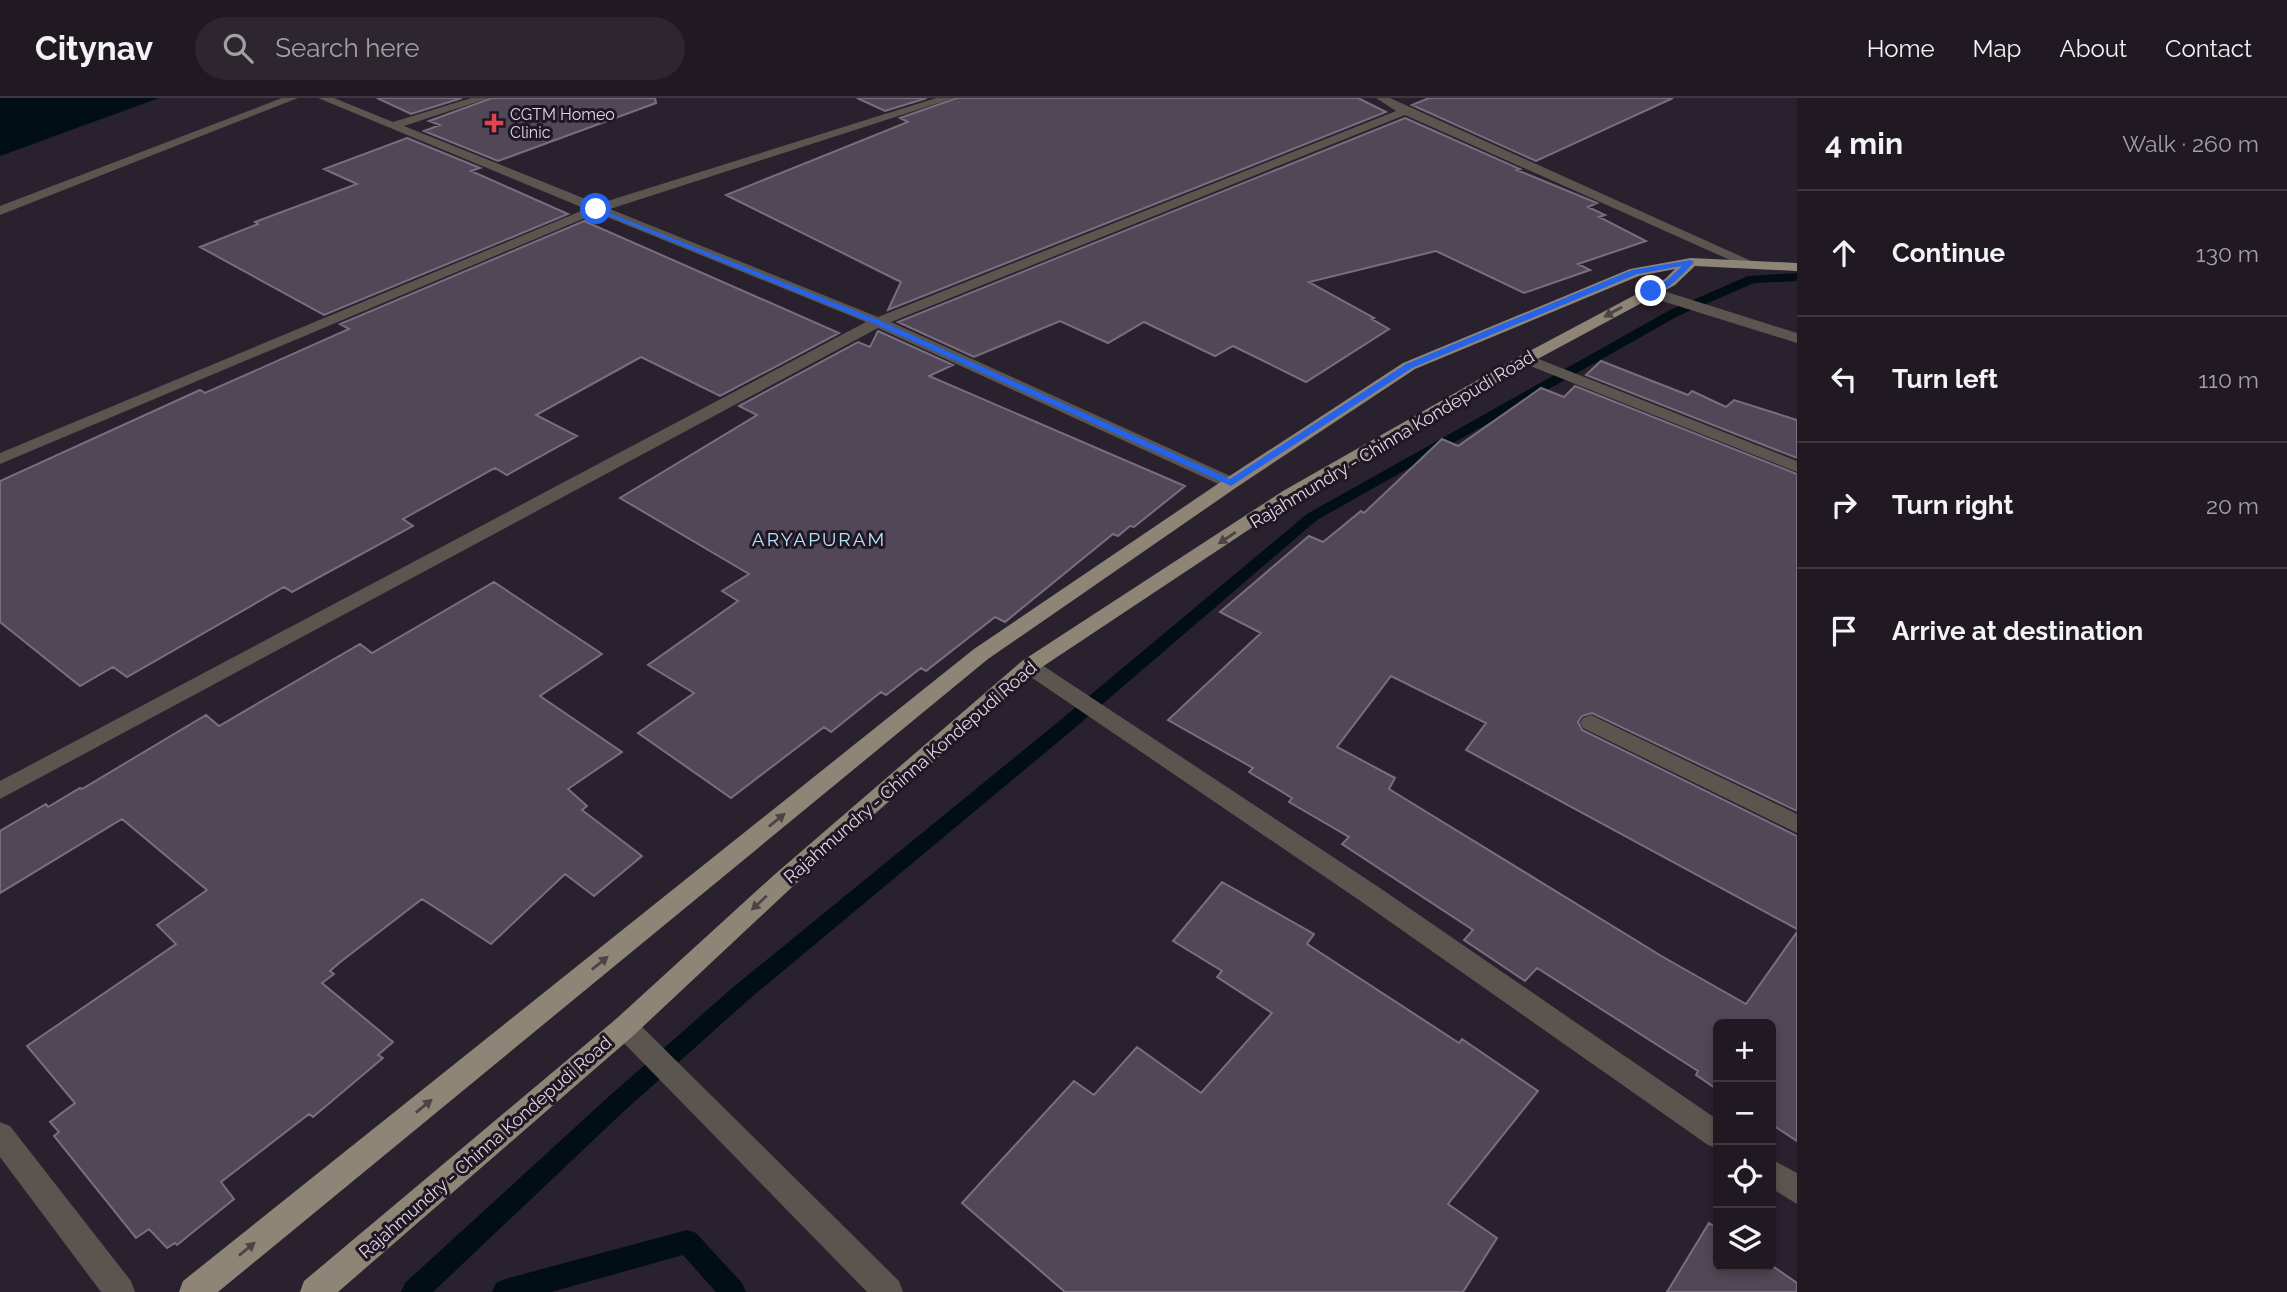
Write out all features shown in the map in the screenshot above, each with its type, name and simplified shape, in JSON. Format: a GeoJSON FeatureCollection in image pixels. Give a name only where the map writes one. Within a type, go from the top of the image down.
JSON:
{"type":"FeatureCollection","features":[{"type":"Feature","properties":{"kind":"main road"},"geometry":{"type":"LineString","coordinates":[[194,1292],[981,654],[1231,483],[1409,366],[1635,272],[1691,262],[1797,267]]}},
{"type":"Feature","properties":{"kind":"main road","name":"Rajahmundry - Chinna Kondepudi Road"},"geometry":{"type":"LineString","coordinates":[[315,1292],[625,1027],[782,882],[1029,666],[1289,495],[1526,359],[1670,282],[1691,262]]}},
{"type":"Feature","properties":{"kind":"street"},"geometry":{"type":"LineString","coordinates":[[0,211],[292,98]]}},
{"type":"Feature","properties":{"kind":"street"},"geometry":{"type":"LineString","coordinates":[[324,98],[878,322],[1231,483]]}},
{"type":"Feature","properties":{"kind":"street"},"geometry":{"type":"LineString","coordinates":[[391,126],[483,98]]}},
{"type":"Feature","properties":{"kind":"street"},"geometry":{"type":"LineString","coordinates":[[0,459],[596,209],[948,98]]}},
{"type":"Feature","properties":{"kind":"street"},"geometry":{"type":"LineString","coordinates":[[1382,98],[1405,111],[1752,265]]}},
{"type":"Feature","properties":{"kind":"street"},"geometry":{"type":"LineString","coordinates":[[0,791],[878,322],[1405,111]]}},
{"type":"Feature","properties":{"kind":"street"},"geometry":{"type":"LineString","coordinates":[[1651,291],[1667,299],[1797,338]]}},
{"type":"Feature","properties":{"kind":"street"},"geometry":{"type":"LineString","coordinates":[[1526,359],[1797,467]]}},
{"type":"Feature","properties":{"kind":"street"},"geometry":{"type":"LineString","coordinates":[[1029,666],[1368,893],[1713,1133]]}},
{"type":"Feature","properties":{"kind":"street"},"geometry":{"type":"LineString","coordinates":[[1591,723],[1797,824]]}},
{"type":"Feature","properties":{"kind":"street"},"geometry":{"type":"LineString","coordinates":[[625,1027],[888,1292]]}},
{"type":"Feature","properties":{"kind":"street"},"geometry":{"type":"LineString","coordinates":[[0,1135],[120,1292]]}},
{"type":"Feature","properties":{"kind":"street"},"geometry":{"type":"LineString","coordinates":[[1776,1175],[1797,1190]]}},
{"type":"Feature","properties":{"kind":"shaded area"},"geometry":{"type":"Polygon","coordinates":[[[0,98],[159,98],[0,156],[0,98]]]}},
{"type":"Feature","properties":{"kind":"building"},"geometry":{"type":"Polygon","coordinates":[[[377,98],[462,98],[411,114],[377,98]]]}},
{"type":"Feature","properties":{"kind":"building"},"geometry":{"type":"Polygon","coordinates":[[[492,98],[655,98],[656,103],[498,161],[424,131],[440,125],[429,121],[492,98]]]}},
{"type":"Feature","properties":{"kind":"building"},"geometry":{"type":"Polygon","coordinates":[[[857,98],[927,98],[885,111],[857,98]]]}},
{"type":"Feature","properties":{"kind":"building"},"geometry":{"type":"Polygon","coordinates":[[[957,98],[1358,98],[1386,112],[888,310],[901,282],[726,195],[908,122],[900,118],[957,98]]]}},
{"type":"Feature","properties":{"kind":"building"},"geometry":{"type":"Polygon","coordinates":[[[1429,98],[1673,98],[1536,161],[1412,105],[1429,98]]]}},
{"type":"Feature","properties":{"kind":"building"},"geometry":{"type":"Polygon","coordinates":[[[1405,118],[1520,169],[1517,170],[1597,203],[1588,207],[1605,215],[1599,217],[1646,241],[1578,264],[1590,270],[1524,293],[1436,251],[1309,282],[1389,329],[1306,382],[1233,346],[1215,356],[1144,322],[1108,343],[1060,321],[974,357],[898,322],[1405,118]]]}},
{"type":"Feature","properties":{"kind":"building"},"geometry":{"type":"Polygon","coordinates":[[[407,138],[480,168],[471,171],[568,214],[324,315],[200,247],[258,224],[255,222],[357,184],[324,169],[407,138]]]}},
{"type":"Feature","properties":{"kind":"building"},"geometry":{"type":"Polygon","coordinates":[[[584,221],[839,333],[720,396],[641,357],[536,415],[577,436],[507,475],[495,468],[403,519],[413,526],[292,592],[284,587],[127,677],[113,667],[80,686],[0,622],[0,481],[200,390],[205,393],[349,329],[340,324],[584,221]]]}},
{"type":"Feature","properties":{"kind":"building"},"geometry":{"type":"Polygon","coordinates":[[[878,331],[953,365],[929,376],[1185,486],[1134,527],[1130,526],[1118,536],[1113,534],[1005,622],[995,617],[926,671],[921,668],[886,695],[881,692],[831,732],[824,727],[731,798],[638,733],[694,693],[648,665],[738,601],[722,591],[749,574],[620,498],[757,415],[739,406],[858,342],[870,347],[878,331]]]}},
{"type":"Feature","properties":{"kind":"building"},"geometry":{"type":"Polygon","coordinates":[[[1601,361],[1688,395],[1692,391],[1726,407],[1734,400],[1797,420],[1797,458],[1586,375],[1601,361]]]}},
{"type":"Feature","properties":{"kind":"building"},"geometry":{"type":"Polygon","coordinates":[[[1575,386],[1797,474],[1797,811],[1592,713],[1582,716],[1578,722],[1582,730],[1797,836],[1797,929],[1466,750],[1486,723],[1391,676],[1337,747],[1395,778],[1389,789],[1663,957],[1746,1004],[1797,932],[1797,1141],[1776,1127],[1776,1019],[1713,1019],[1713,1087],[1696,1075],[1698,1071],[1537,968],[1525,981],[1464,940],[1473,930],[1342,844],[1349,837],[1289,802],[1292,798],[1249,772],[1253,768],[1168,720],[1261,633],[1220,612],[1309,536],[1323,542],[1361,511],[1364,513],[1442,439],[1458,446],[1541,388],[1564,397],[1575,386]]]}},
{"type":"Feature","properties":{"kind":"building"},"geometry":{"type":"Polygon","coordinates":[[[494,582],[602,654],[540,696],[622,752],[568,789],[587,806],[582,810],[642,856],[594,896],[565,874],[491,944],[422,899],[339,963],[330,971],[334,974],[322,983],[393,1042],[378,1055],[383,1058],[313,1117],[309,1114],[221,1182],[234,1199],[177,1245],[175,1243],[167,1248],[149,1229],[136,1238],[54,1136],[59,1132],[50,1122],[75,1103],[27,1046],[176,944],[157,925],[207,890],[122,819],[0,893],[0,831],[46,804],[48,807],[82,789],[206,715],[219,726],[360,644],[372,653],[494,582]]]}},
{"type":"Feature","properties":{"kind":"building"},"geometry":{"type":"Polygon","coordinates":[[[1222,882],[1314,934],[1307,944],[1459,1043],[1462,1039],[1538,1091],[1448,1204],[1497,1238],[1463,1292],[1065,1292],[962,1203],[1074,1081],[1094,1095],[1137,1047],[1201,1093],[1272,1013],[1217,977],[1222,971],[1173,941],[1222,882]]]}},
{"type":"Feature","properties":{"kind":"building"},"geometry":{"type":"Polygon","coordinates":[[[1709,1223],[1713,1226],[1713,1271],[1776,1271],[1776,1268],[1797,1283],[1797,1292],[1667,1292],[1709,1223]]]}},
{"type":"Feature","properties":{"kind":"waterway"},"geometry":{"type":"LineString","coordinates":[[414,1292],[614,1106],[739,995],[1064,727],[1312,517],[1674,313],[1752,279],[1797,277]]}},
{"type":"Feature","properties":{"kind":"waterway"},"geometry":{"type":"LineString","coordinates":[[505,1292],[687,1242],[733,1292]]}},
{"type":"Feature","properties":{"kind":"place","name":"CGTM Homeo Clinic"},"geometry":{"type":"Point","coordinates":[494,123]}},
{"type":"Feature","properties":{"kind":"district","name":"ARYAPURAM"},"geometry":{"type":"Point","coordinates":[819,539]}},
{"type":"Feature","properties":{"kind":"route"},"geometry":{"type":"LineString","coordinates":[[596,209],[878,322],[1231,483],[1409,366],[1635,272],[1691,262],[1670,282],[1651,291]]}}]}
